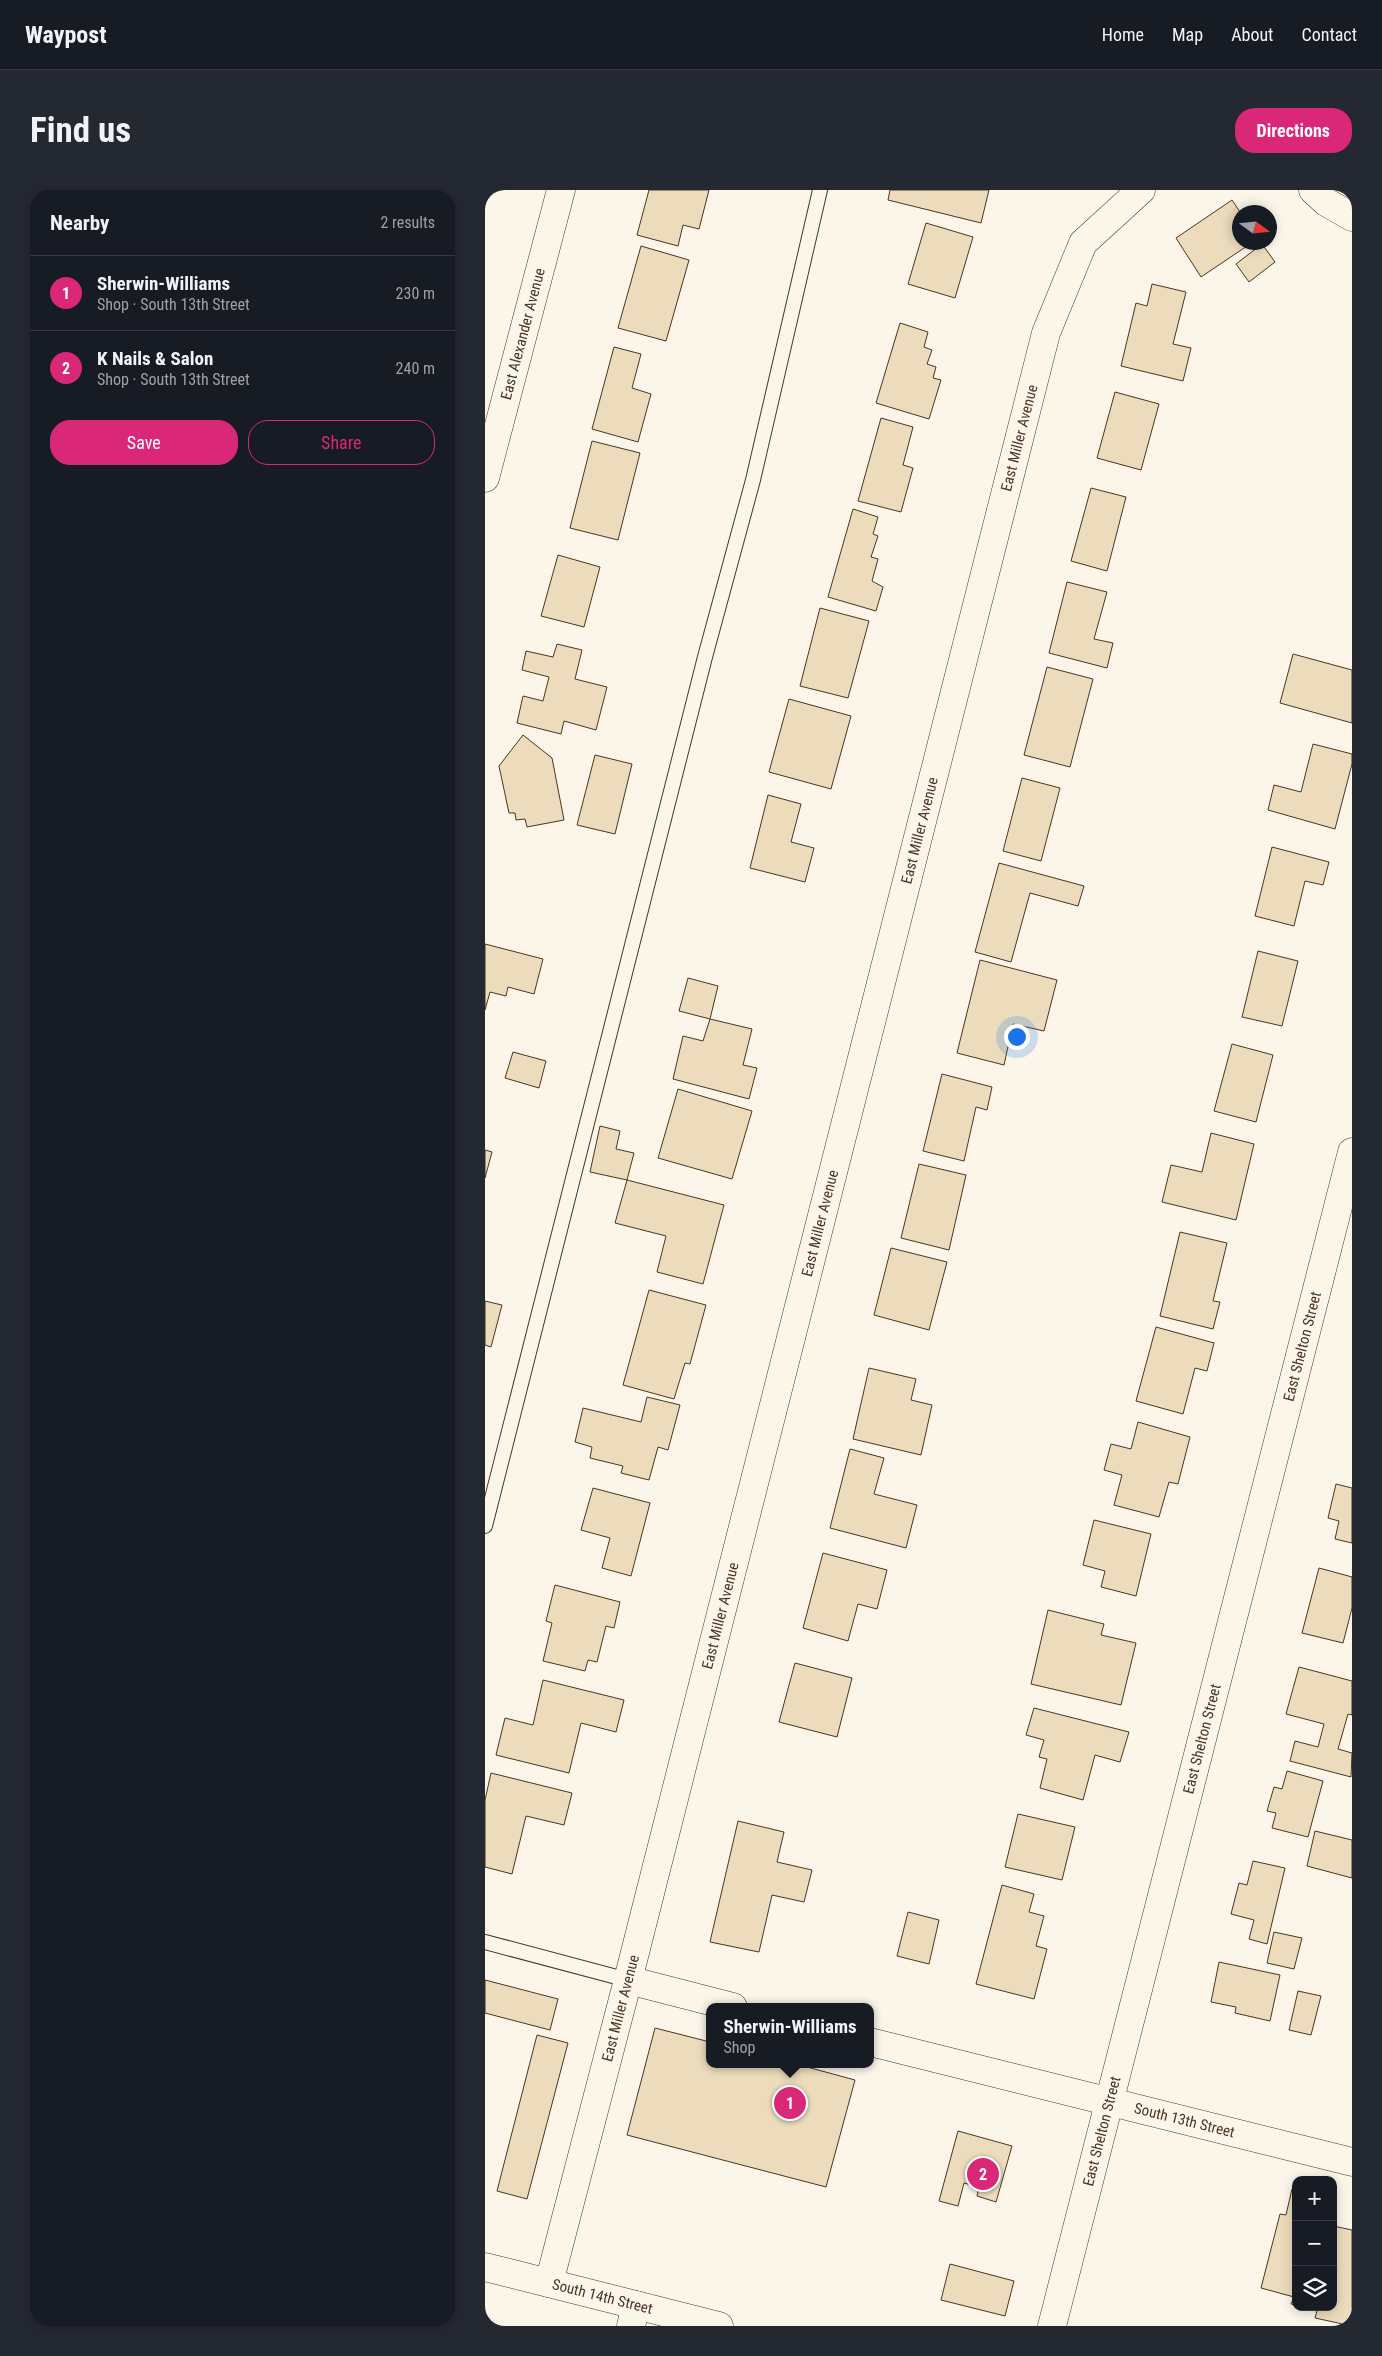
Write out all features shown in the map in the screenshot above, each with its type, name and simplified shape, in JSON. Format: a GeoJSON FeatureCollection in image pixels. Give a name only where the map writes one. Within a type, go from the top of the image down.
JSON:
{"type":"FeatureCollection","features":[{"type":"Feature","properties":{"kind":"street","name":"East Alexander Avenue"},"geometry":{"type":"LineString","coordinates":[[485,478],[561,190]]}},
{"type":"Feature","properties":{"kind":"street","name":"East Miller Avenue"},"geometry":{"type":"LineString","coordinates":[[549,2283],[628,1980],[1046,333],[1083,243],[1141,190]]}},
{"type":"Feature","properties":{"kind":"street"},"geometry":{"type":"LineString","coordinates":[[1313,190],[1326,202],[1352,216]]}},
{"type":"Feature","properties":{"kind":"street","name":"East Shelton Street"},"geometry":{"type":"LineString","coordinates":[[1052,2326],[1352,1152]]}},
{"type":"Feature","properties":{"kind":"street"},"geometry":{"type":"LineString","coordinates":[[628,1980],[717,2003]]}},
{"type":"Feature","properties":{"kind":"street","name":"South 13th Street"},"geometry":{"type":"LineString","coordinates":[[874,2043],[1352,2162]]}},
{"type":"Feature","properties":{"kind":"street","name":"South 14th Street"},"geometry":{"type":"LineString","coordinates":[[485,2267],[549,2283],[634,2316],[719,2326]]}},
{"type":"Feature","properties":{"kind":"lane"},"geometry":{"type":"LineString","coordinates":[[485,1526],[703,667],[753,480],[820,190]]}},
{"type":"Feature","properties":{"kind":"lane"},"geometry":{"type":"LineString","coordinates":[[485,1942],[628,1980]]}},
{"type":"Feature","properties":{"kind":"building"},"geometry":{"type":"Polygon","coordinates":[[[649,190],[709,190],[699,229],[683,225],[678,246],[637,235],[649,190]]]}},
{"type":"Feature","properties":{"kind":"building"},"geometry":{"type":"Polygon","coordinates":[[[890,190],[989,190],[981,223],[888,200],[890,190]]]}},
{"type":"Feature","properties":{"kind":"building"},"geometry":{"type":"Polygon","coordinates":[[[1232,200],[1235,205],[1232,205],[1232,250],[1241,250],[1201,277],[1176,238],[1232,200]]]}},
{"type":"Feature","properties":{"kind":"building"},"geometry":{"type":"Polygon","coordinates":[[[926,223],[973,237],[955,298],[908,284],[926,223]]]}},
{"type":"Feature","properties":{"kind":"building"},"geometry":{"type":"Polygon","coordinates":[[[641,246],[689,260],[666,341],[618,328],[641,246]]]}},
{"type":"Feature","properties":{"kind":"building"},"geometry":{"type":"Polygon","coordinates":[[[1254,250],[1266,250],[1275,262],[1249,282],[1236,264],[1254,250]]]}},
{"type":"Feature","properties":{"kind":"building"},"geometry":{"type":"Polygon","coordinates":[[[1152,284],[1186,292],[1173,344],[1191,348],[1183,381],[1121,366],[1136,303],[1147,306],[1152,284]]]}},
{"type":"Feature","properties":{"kind":"building"},"geometry":{"type":"Polygon","coordinates":[[[900,323],[928,332],[924,347],[932,350],[927,364],[936,367],[933,378],[941,380],[929,419],[876,403],[900,323]]]}},
{"type":"Feature","properties":{"kind":"building"},"geometry":{"type":"Polygon","coordinates":[[[614,347],[641,354],[632,388],[651,394],[638,442],[592,429],[614,347]]]}},
{"type":"Feature","properties":{"kind":"building"},"geometry":{"type":"Polygon","coordinates":[[[1115,392],[1159,404],[1141,470],[1097,458],[1115,392]]]}},
{"type":"Feature","properties":{"kind":"building"},"geometry":{"type":"Polygon","coordinates":[[[881,418],[913,427],[903,465],[913,468],[901,512],[858,501],[881,418]]]}},
{"type":"Feature","properties":{"kind":"building"},"geometry":{"type":"Polygon","coordinates":[[[592,441],[640,453],[618,540],[570,528],[592,441]]]}},
{"type":"Feature","properties":{"kind":"building"},"geometry":{"type":"Polygon","coordinates":[[[1091,488],[1126,497],[1107,571],[1071,561],[1091,488]]]}},
{"type":"Feature","properties":{"kind":"building"},"geometry":{"type":"Polygon","coordinates":[[[853,509],[878,517],[873,534],[878,536],[871,557],[878,559],[872,581],[883,587],[876,611],[828,597],[853,509]]]}},
{"type":"Feature","properties":{"kind":"building"},"geometry":{"type":"Polygon","coordinates":[[[558,555],[600,567],[584,627],[541,616],[558,555]]]}},
{"type":"Feature","properties":{"kind":"building"},"geometry":{"type":"Polygon","coordinates":[[[1067,582],[1107,592],[1094,639],[1113,643],[1107,668],[1049,653],[1067,582]]]}},
{"type":"Feature","properties":{"kind":"building"},"geometry":{"type":"Polygon","coordinates":[[[820,608],[869,621],[848,698],[800,686],[820,608]]]}},
{"type":"Feature","properties":{"kind":"building"},"geometry":{"type":"Polygon","coordinates":[[[557,644],[582,650],[575,679],[607,687],[596,730],[564,721],[561,734],[517,723],[523,696],[543,701],[549,677],[522,670],[526,651],[553,657],[557,644]]]}},
{"type":"Feature","properties":{"kind":"building"},"geometry":{"type":"Polygon","coordinates":[[[1293,654],[1352,670],[1352,723],[1280,703],[1293,654]]]}},
{"type":"Feature","properties":{"kind":"building"},"geometry":{"type":"Polygon","coordinates":[[[1047,667],[1093,679],[1070,767],[1024,755],[1047,667]]]}},
{"type":"Feature","properties":{"kind":"building"},"geometry":{"type":"Polygon","coordinates":[[[789,699],[851,716],[831,789],[769,772],[789,699]]]}},
{"type":"Feature","properties":{"kind":"building"},"geometry":{"type":"Polygon","coordinates":[[[523,735],[552,758],[564,820],[527,827],[525,819],[516,820],[515,813],[509,813],[499,766],[523,735]]]}},
{"type":"Feature","properties":{"kind":"building"},"geometry":{"type":"Polygon","coordinates":[[[1313,744],[1352,754],[1352,764],[1335,829],[1268,810],[1274,785],[1301,792],[1313,744]]]}},
{"type":"Feature","properties":{"kind":"building"},"geometry":{"type":"Polygon","coordinates":[[[595,755],[632,764],[615,834],[577,825],[595,755]]]}},
{"type":"Feature","properties":{"kind":"building"},"geometry":{"type":"Polygon","coordinates":[[[1022,778],[1060,788],[1041,861],[1003,851],[1022,778]]]}},
{"type":"Feature","properties":{"kind":"building"},"geometry":{"type":"Polygon","coordinates":[[[768,795],[801,804],[791,842],[814,848],[805,882],[750,868],[768,795]]]}},
{"type":"Feature","properties":{"kind":"building"},"geometry":{"type":"Polygon","coordinates":[[[1272,847],[1329,862],[1323,885],[1305,881],[1294,926],[1255,916],[1272,847]]]}},
{"type":"Feature","properties":{"kind":"building"},"geometry":{"type":"Polygon","coordinates":[[[999,863],[1084,886],[1078,906],[1030,893],[1011,962],[975,952],[999,863]]]}},
{"type":"Feature","properties":{"kind":"building"},"geometry":{"type":"Polygon","coordinates":[[[485,944],[543,959],[534,994],[508,987],[506,996],[490,992],[485,1010],[485,944]]]}},
{"type":"Feature","properties":{"kind":"building"},"geometry":{"type":"Polygon","coordinates":[[[1258,951],[1298,961],[1282,1026],[1242,1017],[1258,951]]]}},
{"type":"Feature","properties":{"kind":"building"},"geometry":{"type":"Polygon","coordinates":[[[980,960],[1057,980],[1044,1031],[1013,1024],[1004,1065],[957,1053],[980,960]]]}},
{"type":"Feature","properties":{"kind":"building"},"geometry":{"type":"Polygon","coordinates":[[[688,978],[718,986],[710,1019],[679,1011],[688,978]]]}},
{"type":"Feature","properties":{"kind":"building"},"geometry":{"type":"Polygon","coordinates":[[[710,1019],[752,1029],[743,1065],[757,1068],[749,1099],[673,1079],[683,1036],[703,1041],[710,1019]]]}},
{"type":"Feature","properties":{"kind":"building"},"geometry":{"type":"Polygon","coordinates":[[[1232,1044],[1273,1055],[1256,1122],[1214,1111],[1232,1044]]]}},
{"type":"Feature","properties":{"kind":"building"},"geometry":{"type":"Polygon","coordinates":[[[513,1052],[546,1061],[539,1088],[505,1078],[513,1052]]]}},
{"type":"Feature","properties":{"kind":"building"},"geometry":{"type":"Polygon","coordinates":[[[942,1074],[992,1087],[987,1110],[976,1107],[964,1161],[923,1151],[942,1074]]]}},
{"type":"Feature","properties":{"kind":"building"},"geometry":{"type":"Polygon","coordinates":[[[678,1089],[752,1111],[732,1179],[658,1158],[678,1089]]]}},
{"type":"Feature","properties":{"kind":"building"},"geometry":{"type":"Polygon","coordinates":[[[600,1126],[620,1131],[616,1149],[634,1153],[627,1180],[590,1172],[600,1126]]]}},
{"type":"Feature","properties":{"kind":"building"},"geometry":{"type":"Polygon","coordinates":[[[1211,1133],[1254,1144],[1236,1220],[1162,1202],[1171,1165],[1202,1172],[1211,1133]]]}},
{"type":"Feature","properties":{"kind":"building"},"geometry":{"type":"Polygon","coordinates":[[[485,1150],[492,1152],[485,1178],[485,1150]]]}},
{"type":"Feature","properties":{"kind":"building"},"geometry":{"type":"Polygon","coordinates":[[[919,1164],[966,1175],[949,1250],[901,1238],[919,1164]]]}},
{"type":"Feature","properties":{"kind":"building"},"geometry":{"type":"Polygon","coordinates":[[[627,1180],[724,1205],[703,1284],[657,1272],[666,1236],[615,1223],[627,1180]]]}},
{"type":"Feature","properties":{"kind":"building"},"geometry":{"type":"Polygon","coordinates":[[[1180,1232],[1227,1243],[1213,1301],[1220,1302],[1213,1329],[1160,1316],[1180,1232]]]}},
{"type":"Feature","properties":{"kind":"building"},"geometry":{"type":"Polygon","coordinates":[[[891,1248],[947,1262],[929,1330],[874,1315],[891,1248]]]}},
{"type":"Feature","properties":{"kind":"building"},"geometry":{"type":"Polygon","coordinates":[[[649,1290],[706,1305],[690,1364],[685,1363],[674,1399],[623,1385],[649,1290]]]}},
{"type":"Feature","properties":{"kind":"building"},"geometry":{"type":"Polygon","coordinates":[[[485,1301],[502,1305],[491,1347],[485,1345],[485,1301]]]}},
{"type":"Feature","properties":{"kind":"building"},"geometry":{"type":"Polygon","coordinates":[[[1156,1327],[1214,1343],[1207,1371],[1195,1368],[1183,1414],[1136,1401],[1156,1327]]]}},
{"type":"Feature","properties":{"kind":"building"},"geometry":{"type":"Polygon","coordinates":[[[869,1368],[916,1379],[911,1400],[932,1405],[921,1455],[853,1439],[869,1368]]]}},
{"type":"Feature","properties":{"kind":"building"},"geometry":{"type":"Polygon","coordinates":[[[647,1397],[680,1405],[668,1450],[658,1447],[649,1480],[621,1473],[623,1466],[590,1458],[592,1447],[575,1442],[583,1408],[641,1422],[647,1397]]]}},
{"type":"Feature","properties":{"kind":"building"},"geometry":{"type":"Polygon","coordinates":[[[1138,1422],[1190,1437],[1178,1484],[1169,1482],[1159,1517],[1114,1505],[1122,1475],[1104,1470],[1111,1444],[1131,1449],[1138,1422]]]}},
{"type":"Feature","properties":{"kind":"building"},"geometry":{"type":"Polygon","coordinates":[[[850,1449],[884,1458],[874,1494],[917,1505],[906,1548],[830,1528],[850,1449]]]}},
{"type":"Feature","properties":{"kind":"building"},"geometry":{"type":"Polygon","coordinates":[[[1336,1484],[1352,1488],[1352,1543],[1335,1539],[1339,1521],[1328,1518],[1336,1484]]]}},
{"type":"Feature","properties":{"kind":"building"},"geometry":{"type":"Polygon","coordinates":[[[593,1488],[650,1503],[631,1576],[602,1568],[610,1538],[581,1530],[593,1488]]]}},
{"type":"Feature","properties":{"kind":"building"},"geometry":{"type":"Polygon","coordinates":[[[1094,1520],[1151,1534],[1136,1596],[1101,1587],[1105,1571],[1083,1565],[1094,1520]]]}},
{"type":"Feature","properties":{"kind":"building"},"geometry":{"type":"Polygon","coordinates":[[[823,1553],[887,1570],[877,1609],[858,1604],[848,1641],[803,1628],[823,1553]]]}},
{"type":"Feature","properties":{"kind":"building"},"geometry":{"type":"Polygon","coordinates":[[[1319,1568],[1352,1577],[1352,1608],[1343,1643],[1302,1633],[1319,1568]]]}},
{"type":"Feature","properties":{"kind":"building"},"geometry":{"type":"Polygon","coordinates":[[[555,1585],[620,1602],[614,1628],[606,1626],[597,1662],[588,1660],[585,1671],[543,1661],[552,1623],[546,1621],[555,1585]]]}},
{"type":"Feature","properties":{"kind":"building"},"geometry":{"type":"Polygon","coordinates":[[[1048,1610],[1104,1624],[1101,1635],[1136,1643],[1121,1705],[1031,1684],[1048,1610]]]}},
{"type":"Feature","properties":{"kind":"building"},"geometry":{"type":"Polygon","coordinates":[[[795,1663],[852,1678],[837,1737],[779,1722],[795,1663]]]}},
{"type":"Feature","properties":{"kind":"building"},"geometry":{"type":"Polygon","coordinates":[[[1299,1667],[1352,1681],[1352,1715],[1348,1714],[1338,1749],[1352,1753],[1351,1777],[1290,1761],[1295,1741],[1318,1747],[1324,1724],[1286,1714],[1299,1667]]]}},
{"type":"Feature","properties":{"kind":"building"},"geometry":{"type":"Polygon","coordinates":[[[543,1680],[624,1700],[616,1732],[581,1723],[569,1773],[496,1755],[505,1718],[533,1725],[543,1680]]]}},
{"type":"Feature","properties":{"kind":"building"},"geometry":{"type":"Polygon","coordinates":[[[1034,1708],[1129,1732],[1120,1762],[1095,1755],[1083,1800],[1040,1788],[1047,1759],[1039,1757],[1044,1740],[1026,1735],[1034,1708]]]}},
{"type":"Feature","properties":{"kind":"building"},"geometry":{"type":"Polygon","coordinates":[[[1287,1771],[1323,1781],[1308,1837],[1272,1828],[1276,1813],[1267,1811],[1274,1787],[1282,1789],[1287,1771]]]}},
{"type":"Feature","properties":{"kind":"building"},"geometry":{"type":"Polygon","coordinates":[[[491,1773],[572,1793],[564,1825],[526,1816],[512,1874],[485,1867],[485,1800],[491,1773]]]}},
{"type":"Feature","properties":{"kind":"building"},"geometry":{"type":"Polygon","coordinates":[[[1018,1814],[1075,1827],[1062,1880],[1005,1867],[1018,1814]]]}},
{"type":"Feature","properties":{"kind":"building"},"geometry":{"type":"Polygon","coordinates":[[[738,1821],[784,1832],[777,1862],[812,1870],[804,1902],[772,1895],[759,1952],[710,1942],[738,1821]]]}},
{"type":"Feature","properties":{"kind":"building"},"geometry":{"type":"Polygon","coordinates":[[[1315,1831],[1352,1840],[1352,1878],[1307,1866],[1315,1831]]]}},
{"type":"Feature","properties":{"kind":"building"},"geometry":{"type":"Polygon","coordinates":[[[1253,1861],[1285,1868],[1267,1944],[1249,1939],[1254,1920],[1231,1914],[1239,1883],[1247,1885],[1253,1861]]]}},
{"type":"Feature","properties":{"kind":"building"},"geometry":{"type":"Polygon","coordinates":[[[1002,1885],[1034,1894],[1029,1912],[1044,1916],[1036,1946],[1047,1949],[1034,1999],[976,1984],[1002,1885]]]}},
{"type":"Feature","properties":{"kind":"building"},"geometry":{"type":"Polygon","coordinates":[[[908,1912],[939,1920],[929,1964],[897,1956],[908,1912]]]}},
{"type":"Feature","properties":{"kind":"building"},"geometry":{"type":"Polygon","coordinates":[[[1274,1932],[1302,1938],[1294,1969],[1267,1963],[1274,1932]]]}},
{"type":"Feature","properties":{"kind":"building"},"geometry":{"type":"Polygon","coordinates":[[[1219,1962],[1280,1975],[1270,2021],[1235,2013],[1236,2007],[1211,2002],[1219,1962]]]}},
{"type":"Feature","properties":{"kind":"building"},"geometry":{"type":"Polygon","coordinates":[[[485,1980],[558,1999],[550,2030],[485,2013],[485,1980]]]}},
{"type":"Feature","properties":{"kind":"building"},"geometry":{"type":"Polygon","coordinates":[[[1298,1991],[1321,1996],[1311,2035],[1289,2030],[1298,1991]]]}},
{"type":"Feature","properties":{"kind":"building"},"geometry":{"type":"Polygon","coordinates":[[[655,2028],[706,2041],[706,2068],[811,2068],[855,2080],[826,2187],[627,2135],[655,2028]]]}},
{"type":"Feature","properties":{"kind":"building"},"geometry":{"type":"Polygon","coordinates":[[[537,2035],[568,2043],[527,2199],[497,2191],[537,2035]]]}},
{"type":"Feature","properties":{"kind":"building"},"geometry":{"type":"Polygon","coordinates":[[[958,2131],[1012,2146],[996,2202],[977,2196],[979,2187],[964,2183],[958,2206],[939,2201],[958,2131]]]}},
{"type":"Feature","properties":{"kind":"building"},"geometry":{"type":"Polygon","coordinates":[[[1292,2189],[1292,2296],[1261,2288],[1280,2214],[1286,2215],[1292,2189]]]}},
{"type":"Feature","properties":{"kind":"building"},"geometry":{"type":"Polygon","coordinates":[[[1337,2227],[1352,2230],[1352,2326],[1315,2318],[1317,2311],[1337,2311],[1337,2227]]]}},
{"type":"Feature","properties":{"kind":"building"},"geometry":{"type":"Polygon","coordinates":[[[950,2264],[1014,2281],[1005,2316],[941,2300],[950,2264]]]}},
{"type":"Feature","properties":{"kind":"place","name":"Sherwin-Williams"},"geometry":{"type":"Point","coordinates":[790,2103]}},
{"type":"Feature","properties":{"kind":"place","name":"K Nails & Salon"},"geometry":{"type":"Point","coordinates":[983,2174]}}]}
